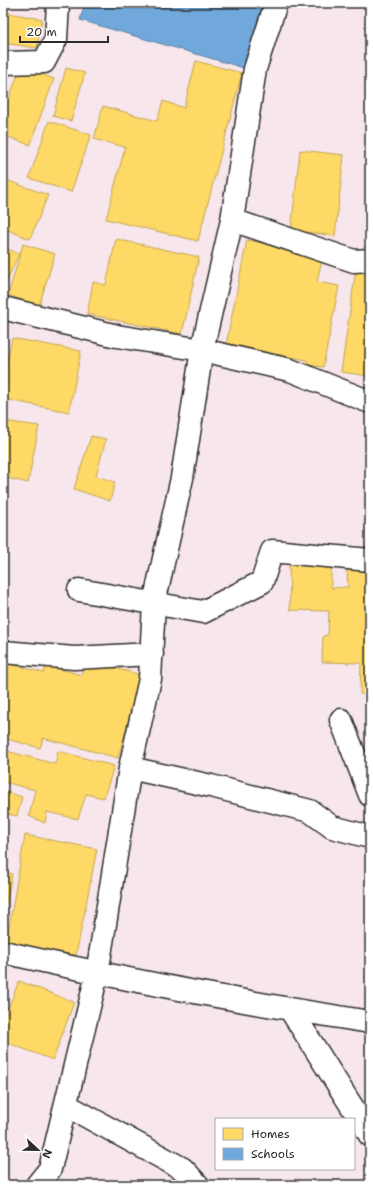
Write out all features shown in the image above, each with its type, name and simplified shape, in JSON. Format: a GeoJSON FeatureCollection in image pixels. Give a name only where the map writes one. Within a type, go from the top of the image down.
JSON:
{"type":"FeatureCollection","features":[{"type":"Feature","properties":{"kind":"street"},"geometry":{"type":"LineString","coordinates":[[3,63],[44,62],[56,39],[58,3]]}},
{"type":"Feature","properties":{"kind":"street"},"geometry":{"type":"LineString","coordinates":[[37,1185],[50,1169],[97,974],[130,768],[150,679],[154,603],[182,478],[202,350],[232,220],[256,69],[276,3]]}},
{"type":"Feature","properties":{"kind":"street"},"geometry":{"type":"LineString","coordinates":[[232,220],[354,261],[370,260]]}},
{"type":"Feature","properties":{"kind":"street"},"geometry":{"type":"LineString","coordinates":[[3,308],[117,336],[202,350],[290,370],[370,402]]}},
{"type":"Feature","properties":{"kind":"street"},"geometry":{"type":"LineString","coordinates":[[79,590],[204,612],[262,582],[272,551],[370,560]]}},
{"type":"Feature","properties":{"kind":"street"},"geometry":{"type":"LineString","coordinates":[[3,652],[74,658],[152,654]]}},
{"type":"Feature","properties":{"kind":"street"},"geometry":{"type":"LineString","coordinates":[[341,720],[370,795]]}},
{"type":"Feature","properties":{"kind":"street"},"geometry":{"type":"LineString","coordinates":[[130,768],[211,786],[310,811],[332,827],[370,837]]}},
{"type":"Feature","properties":{"kind":"street"},"geometry":{"type":"LineString","coordinates":[[3,952],[97,974],[290,1010],[370,1022]]}},
{"type":"Feature","properties":{"kind":"street"},"geometry":{"type":"LineString","coordinates":[[290,1010],[370,1136]]}},
{"type":"Feature","properties":{"kind":"street"},"geometry":{"type":"LineString","coordinates":[[66,1105],[184,1169],[198,1185]]}},
{"type":"Feature","properties":{"kind":"building: Homes"},"geometry":{"type":"Polygon","coordinates":[[[3,12],[42,19],[37,48],[3,43],[3,12]]]}},
{"type":"Feature","properties":{"kind":"building: Homes"},"geometry":{"type":"Polygon","coordinates":[[[196,61],[242,73],[198,241],[106,219],[125,147],[94,139],[103,106],[157,121],[163,101],[184,108],[196,61]]]}},
{"type":"Feature","properties":{"kind":"building: Homes"},"geometry":{"type":"Polygon","coordinates":[[[21,66],[54,79],[30,145],[3,135],[3,115],[21,66]]]}},
{"type":"Feature","properties":{"kind":"building: Homes"},"geometry":{"type":"Polygon","coordinates":[[[66,68],[85,73],[71,121],[53,116],[66,68]]]}},
{"type":"Feature","properties":{"kind":"building: Homes"},"geometry":{"type":"Polygon","coordinates":[[[49,121],[91,135],[71,192],[29,178],[49,121]]]}},
{"type":"Feature","properties":{"kind":"building: Homes"},"geometry":{"type":"Polygon","coordinates":[[[300,150],[344,155],[335,236],[291,230],[300,150]]]}},
{"type":"Feature","properties":{"kind":"building: Homes"},"geometry":{"type":"Polygon","coordinates":[[[3,179],[48,195],[30,239],[3,228],[3,179]]]}},
{"type":"Feature","properties":{"kind":"building: Homes"},"geometry":{"type":"Polygon","coordinates":[[[116,239],[199,257],[182,334],[87,314],[93,282],[106,285],[116,239]]]}},
{"type":"Feature","properties":{"kind":"building: Homes"},"geometry":{"type":"Polygon","coordinates":[[[247,240],[323,255],[317,282],[339,286],[323,367],[307,365],[307,360],[226,345],[247,240]]]}},
{"type":"Feature","properties":{"kind":"building: Homes"},"geometry":{"type":"Polygon","coordinates":[[[23,244],[55,254],[39,306],[8,295],[23,244]]]}},
{"type":"Feature","properties":{"kind":"building: Homes"},"geometry":{"type":"Polygon","coordinates":[[[3,247],[19,254],[3,289],[3,247]]]}},
{"type":"Feature","properties":{"kind":"building: Homes"},"geometry":{"type":"Polygon","coordinates":[[[356,269],[370,271],[370,376],[341,372],[356,269]]]}},
{"type":"Feature","properties":{"kind":"building: Homes"},"geometry":{"type":"Polygon","coordinates":[[[12,338],[81,351],[69,412],[3,399],[3,380],[12,338]]]}},
{"type":"Feature","properties":{"kind":"building: Homes"},"geometry":{"type":"Polygon","coordinates":[[[3,421],[39,426],[28,483],[3,477],[3,421]]]}},
{"type":"Feature","properties":{"kind":"building: Homes"},"geometry":{"type":"Polygon","coordinates":[[[91,436],[106,439],[96,476],[115,482],[110,501],[74,489],[91,436]]]}},
{"type":"Feature","properties":{"kind":"building: Homes"},"geometry":{"type":"Polygon","coordinates":[[[289,564],[331,564],[331,588],[348,587],[347,570],[370,571],[370,695],[360,694],[361,663],[322,662],[323,636],[328,635],[329,611],[290,610],[289,564]]]}},
{"type":"Feature","properties":{"kind":"building: Homes"},"geometry":{"type":"Polygon","coordinates":[[[85,660],[141,675],[118,758],[43,738],[40,748],[3,738],[3,662],[44,673],[46,665],[81,675],[85,660]]]}},
{"type":"Feature","properties":{"kind":"building: Homes"},"geometry":{"type":"Polygon","coordinates":[[[3,750],[55,764],[58,751],[114,766],[104,798],[86,794],[78,819],[47,812],[45,823],[29,816],[35,790],[4,782],[3,784],[3,750]]]}},
{"type":"Feature","properties":{"kind":"building: Homes"},"geometry":{"type":"Polygon","coordinates":[[[3,791],[22,797],[17,816],[3,813],[3,791]]]}},
{"type":"Feature","properties":{"kind":"building: Homes"},"geometry":{"type":"Polygon","coordinates":[[[25,835],[97,849],[76,955],[6,944],[25,835]]]}},
{"type":"Feature","properties":{"kind":"building: Homes"},"geometry":{"type":"Polygon","coordinates":[[[3,872],[12,874],[3,920],[3,872]]]}},
{"type":"Feature","properties":{"kind":"building: Homes"},"geometry":{"type":"Polygon","coordinates":[[[19,981],[74,1002],[53,1060],[3,1041],[3,1021],[19,981]]]}},
{"type":"Feature","properties":{"kind":"building: Schools"},"geometry":{"type":"Polygon","coordinates":[[[85,3],[263,3],[244,68],[80,20],[85,3]]]}}]}
